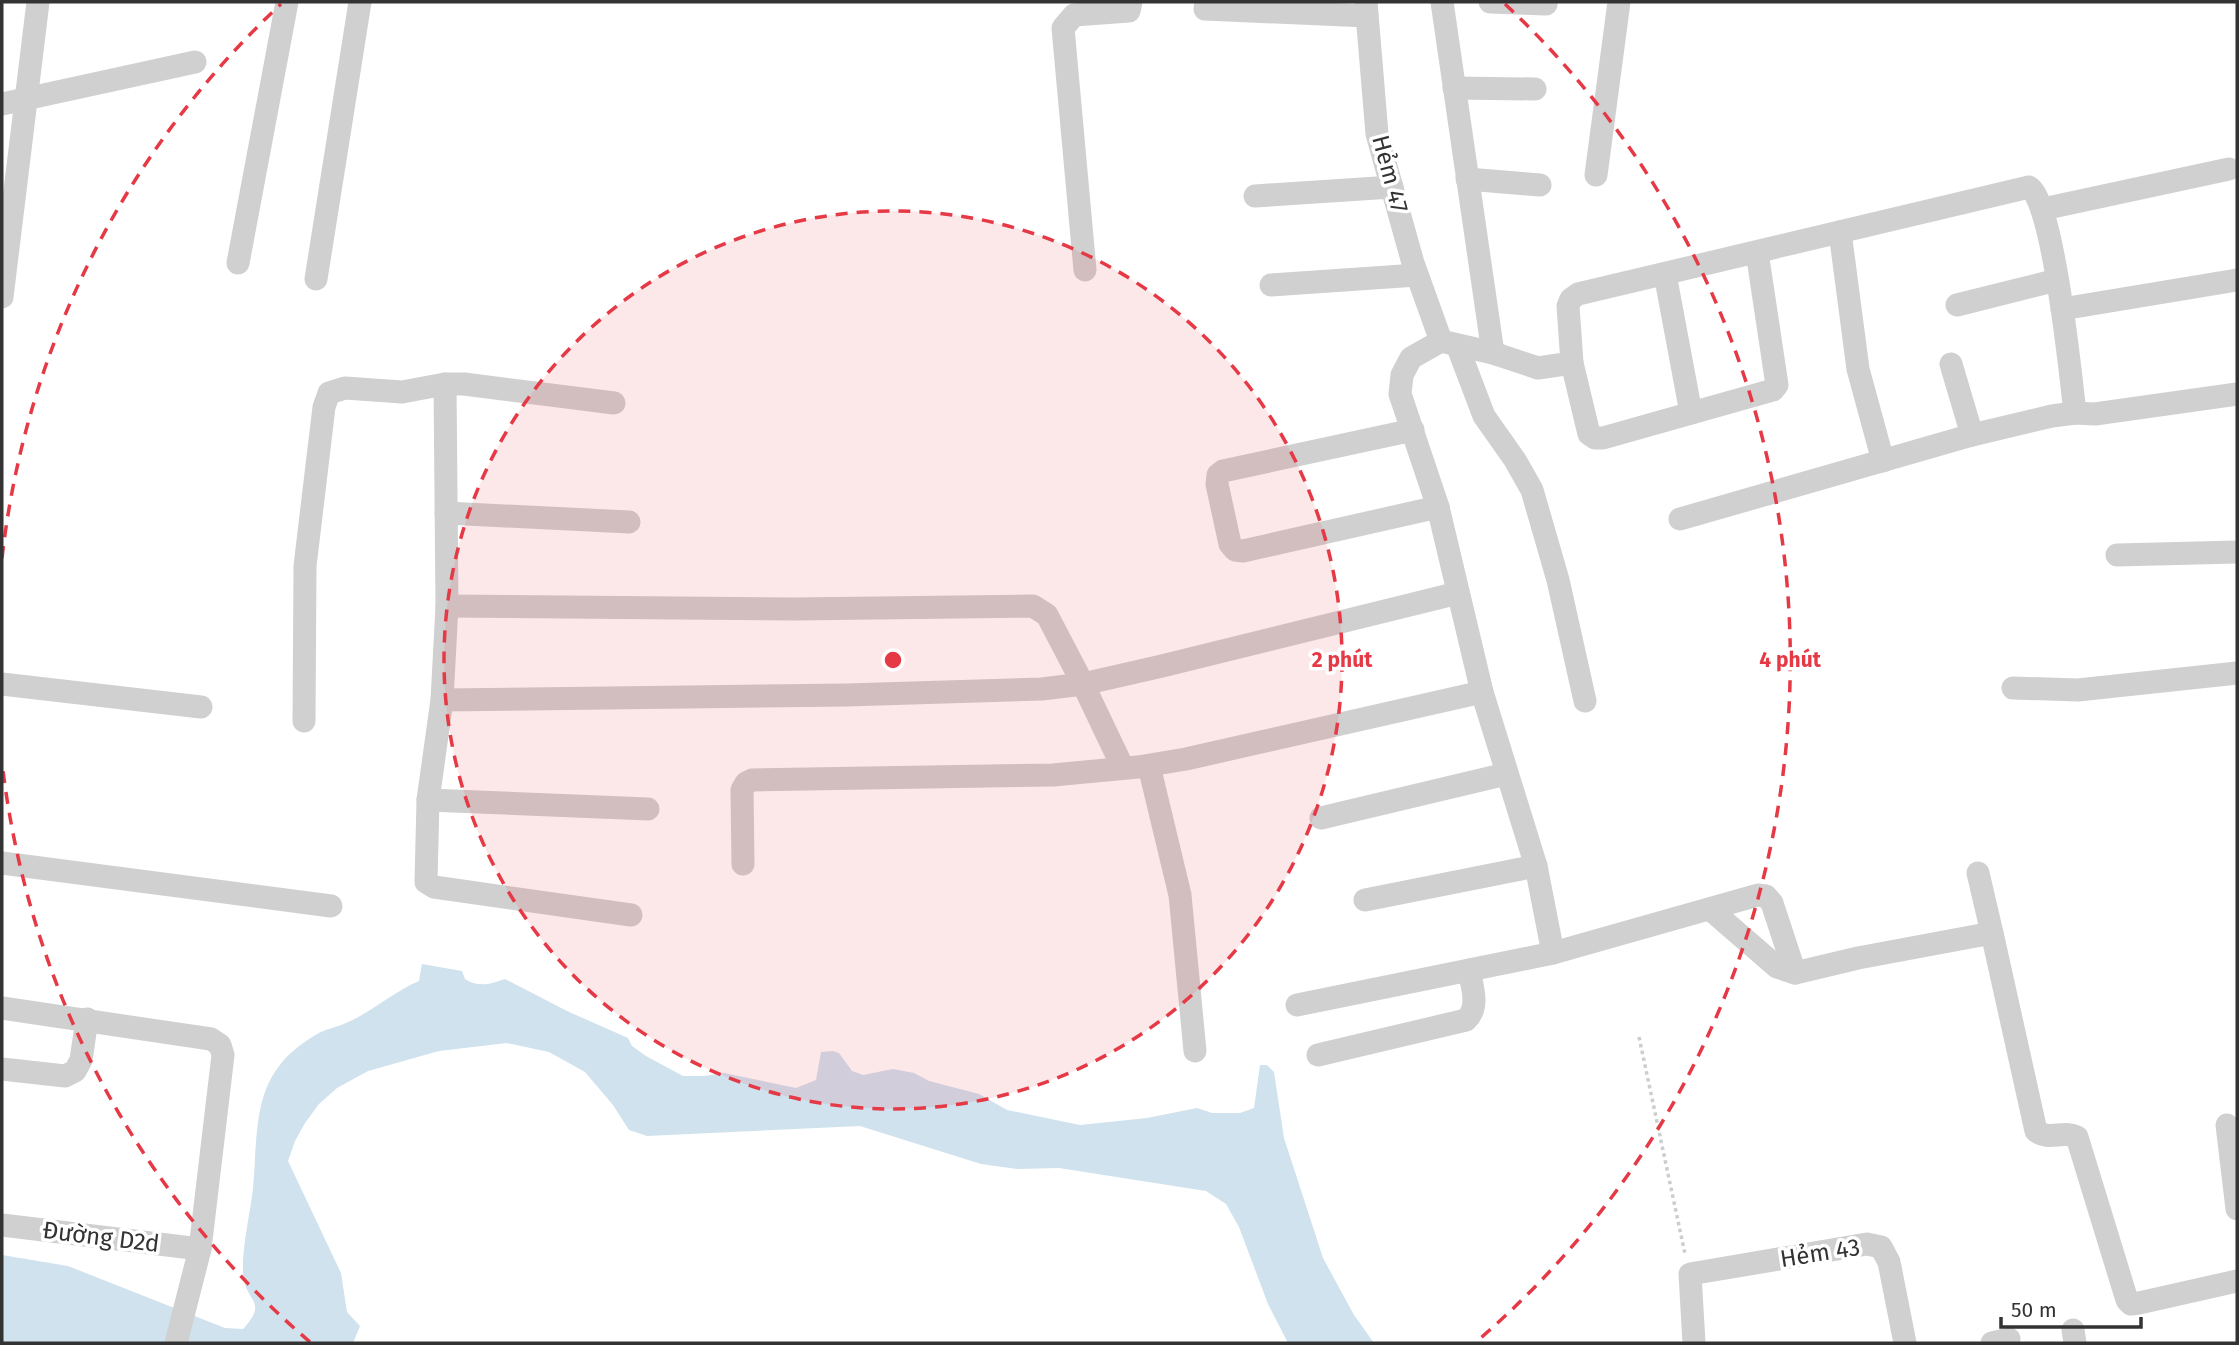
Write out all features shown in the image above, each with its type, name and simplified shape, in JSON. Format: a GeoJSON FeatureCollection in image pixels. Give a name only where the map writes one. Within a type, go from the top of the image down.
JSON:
{"type":"FeatureCollection","features":[{"type":"Feature","properties":{"kind":"street"},"geometry":{"type":"LineString","coordinates":[[2,297],[38,2]]}},
{"type":"Feature","properties":{"kind":"street"},"geometry":{"type":"LineString","coordinates":[[238,263],[287,2]]}},
{"type":"Feature","properties":{"kind":"street"},"geometry":{"type":"LineString","coordinates":[[316,279],[360,2]]}},
{"type":"Feature","properties":{"kind":"street"},"geometry":{"type":"LineString","coordinates":[[1085,270],[1063,28],[1074,15],[1129,11],[1131,2]]}},
{"type":"Feature","properties":{"kind":"street"},"geometry":{"type":"LineString","coordinates":[[1206,2],[1205,9],[1366,9]]}},
{"type":"Feature","properties":{"kind":"street"},"geometry":{"type":"LineString","coordinates":[[1443,2],[1493,353]]}},
{"type":"Feature","properties":{"kind":"street"},"geometry":{"type":"LineString","coordinates":[[1490,2],[1546,4]]}},
{"type":"Feature","properties":{"kind":"street"},"geometry":{"type":"LineString","coordinates":[[1596,175],[1619,2]]}},
{"type":"Feature","properties":{"kind":"street","name":"Hẻm 47"},"geometry":{"type":"LineString","coordinates":[[1366,9],[1377,134],[1418,275],[1484,416],[1532,490],[1558,580],[1586,701]]}},
{"type":"Feature","properties":{"kind":"street"},"geometry":{"type":"LineString","coordinates":[[2,104],[194,62]]}},
{"type":"Feature","properties":{"kind":"street"},"geometry":{"type":"LineString","coordinates":[[1454,88],[1535,89]]}},
{"type":"Feature","properties":{"kind":"street"},"geometry":{"type":"LineString","coordinates":[[2043,209],[2229,169]]}},
{"type":"Feature","properties":{"kind":"street"},"geometry":{"type":"LineString","coordinates":[[1467,179],[1540,184]]}},
{"type":"Feature","properties":{"kind":"street"},"geometry":{"type":"LineString","coordinates":[[1255,196],[1392,187]]}},
{"type":"Feature","properties":{"kind":"street"},"geometry":{"type":"LineString","coordinates":[[1757,252],[1777,385],[1773,390],[1603,438],[1595,438],[1589,434],[1572,363],[1568,306],[1571,299],[1578,294],[2029,187],[2036,190],[2043,209],[2062,309],[2075,413]]}},
{"type":"Feature","properties":{"kind":"street"},"geometry":{"type":"LineString","coordinates":[[1840,232],[1858,369],[1883,461]]}},
{"type":"Feature","properties":{"kind":"street"},"geometry":{"type":"LineString","coordinates":[[1665,274],[1691,413]]}},
{"type":"Feature","properties":{"kind":"street"},"geometry":{"type":"LineString","coordinates":[[1270,285],[1418,275]]}},
{"type":"Feature","properties":{"kind":"street"},"geometry":{"type":"LineString","coordinates":[[1957,305],[2057,280]]}},
{"type":"Feature","properties":{"kind":"street"},"geometry":{"type":"LineString","coordinates":[[2062,309],[2237,280]]}},
{"type":"Feature","properties":{"kind":"street"},"geometry":{"type":"LineString","coordinates":[[1553,953],[1536,866],[1482,692],[1438,507],[1400,394],[1402,375],[1411,358],[1449,343],[1493,353],[1538,368],[1572,363]]}},
{"type":"Feature","properties":{"kind":"street"},"geometry":{"type":"LineString","coordinates":[[1951,363],[1972,435]]}},
{"type":"Feature","properties":{"kind":"street"},"geometry":{"type":"LineString","coordinates":[[445,384],[447,606],[442,700],[428,800],[426,882],[434,887],[631,915]]}},
{"type":"Feature","properties":{"kind":"street"},"geometry":{"type":"LineString","coordinates":[[304,721],[305,566],[324,407],[329,393],[345,388],[402,392],[445,384],[464,384],[614,403]]}},
{"type":"Feature","properties":{"kind":"street"},"geometry":{"type":"LineString","coordinates":[[1680,519],[1972,435],[2052,416],[2095,414],[2237,394]]}},
{"type":"Feature","properties":{"kind":"street"},"geometry":{"type":"LineString","coordinates":[[1413,430],[1223,471],[1218,475],[1217,484],[1230,544],[1235,550],[1242,551],[1438,507]]}},
{"type":"Feature","properties":{"kind":"street"},"geometry":{"type":"LineString","coordinates":[[446,513],[629,522]]}},
{"type":"Feature","properties":{"kind":"street"},"geometry":{"type":"LineString","coordinates":[[2117,555],[2237,552]]}},
{"type":"Feature","properties":{"kind":"street"},"geometry":{"type":"LineString","coordinates":[[442,700],[1042,689],[1083,684],[1162,666],[1458,593]]}},
{"type":"Feature","properties":{"kind":"street"},"geometry":{"type":"LineString","coordinates":[[447,606],[795,610],[1032,606],[1046,615],[1123,768]]}},
{"type":"Feature","properties":{"kind":"street"},"geometry":{"type":"LineString","coordinates":[[2013,688],[2078,690],[2237,673]]}},
{"type":"Feature","properties":{"kind":"street"},"geometry":{"type":"LineString","coordinates":[[2,684],[201,707]]}},
{"type":"Feature","properties":{"kind":"street"},"geometry":{"type":"LineString","coordinates":[[743,864],[742,790],[746,783],[752,780],[1053,775],[1154,765],[1482,692]]}},
{"type":"Feature","properties":{"kind":"street"},"geometry":{"type":"LineString","coordinates":[[1154,765],[1180,895],[1195,1051]]}},
{"type":"Feature","properties":{"kind":"street"},"geometry":{"type":"LineString","coordinates":[[1321,818],[1506,774]]}},
{"type":"Feature","properties":{"kind":"street"},"geometry":{"type":"LineString","coordinates":[[428,800],[648,809]]}},
{"type":"Feature","properties":{"kind":"street"},"geometry":{"type":"LineString","coordinates":[[2,863],[331,906]]}},
{"type":"Feature","properties":{"kind":"street"},"geometry":{"type":"LineString","coordinates":[[1365,900],[1536,866]]}},
{"type":"Feature","properties":{"kind":"street"},"geometry":{"type":"LineString","coordinates":[[1978,873],[2036,1131],[2045,1136],[2065,1134],[2077,1137],[2127,1300],[2131,1304],[2139,1303],[2237,1281]]}},
{"type":"Feature","properties":{"kind":"street"},"geometry":{"type":"LineString","coordinates":[[1297,1005],[1553,953],[1759,895],[1766,896],[1772,903],[1795,973]]}},
{"type":"Feature","properties":{"kind":"street"},"geometry":{"type":"LineString","coordinates":[[1710,909],[1777,967],[1795,973],[1858,958],[1992,933]]}},
{"type":"Feature","properties":{"kind":"street"},"geometry":{"type":"LineString","coordinates":[[1318,1055],[1466,1020],[1475,1007],[1469,970]]}},
{"type":"Feature","properties":{"kind":"street"},"geometry":{"type":"LineString","coordinates":[[2,1007],[211,1039],[222,1050],[200,1249],[176,1343]]}},
{"type":"Feature","properties":{"kind":"street"},"geometry":{"type":"LineString","coordinates":[[2,1069],[65,1076],[75,1071],[81,1060],[87,1019]]}},
{"type":"Feature","properties":{"kind":"street"},"geometry":{"type":"LineString","coordinates":[[2227,1125],[2237,1209]]}},
{"type":"Feature","properties":{"kind":"street","name":"Đường D2d"},"geometry":{"type":"LineString","coordinates":[[2,1225],[200,1249]]}},
{"type":"Feature","properties":{"kind":"street","name":"Hẻm 43"},"geometry":{"type":"LineString","coordinates":[[1693,1273],[1867,1244],[1881,1247],[1889,1262],[1905,1343]]}},
{"type":"Feature","properties":{"kind":"street"},"geometry":{"type":"LineString","coordinates":[[1693,1273],[1694,1343]]}},
{"type":"Feature","properties":{"kind":"path"},"geometry":{"type":"LineString","coordinates":[[1639,1037],[1693,1273]]}},
{"type":"Feature","properties":{"kind":"water"},"geometry":{"type":"Polygon","coordinates":[[[422,964],[462,971],[465,979],[475,984],[489,984],[505,979],[628,1038],[632,1046],[646,1056],[683,1076],[724,1073],[796,1088],[816,1080],[821,1052],[833,1051],[839,1053],[852,1071],[863,1075],[893,1069],[914,1073],[929,1081],[979,1094],[1007,1110],[1080,1125],[1147,1118],[1197,1108],[1212,1113],[1240,1113],[1254,1108],[1260,1065],[1267,1065],[1274,1072],[1284,1138],[1323,1258],[1354,1315],[1374,1343],[1288,1343],[1268,1304],[1239,1227],[1226,1204],[1206,1191],[1059,1168],[1017,1169],[981,1164],[860,1126],[647,1136],[629,1130],[613,1105],[585,1072],[549,1052],[507,1043],[439,1051],[368,1071],[337,1088],[319,1104],[295,1141],[288,1161],[341,1273],[347,1312],[360,1326],[353,1343],[2,1343],[2,1255],[68,1266],[225,1328],[243,1329],[255,1312],[255,1306],[244,1283],[244,1251],[259,1118],[270,1080],[298,1047],[321,1032],[356,1018],[419,981],[422,964]]]}}]}
